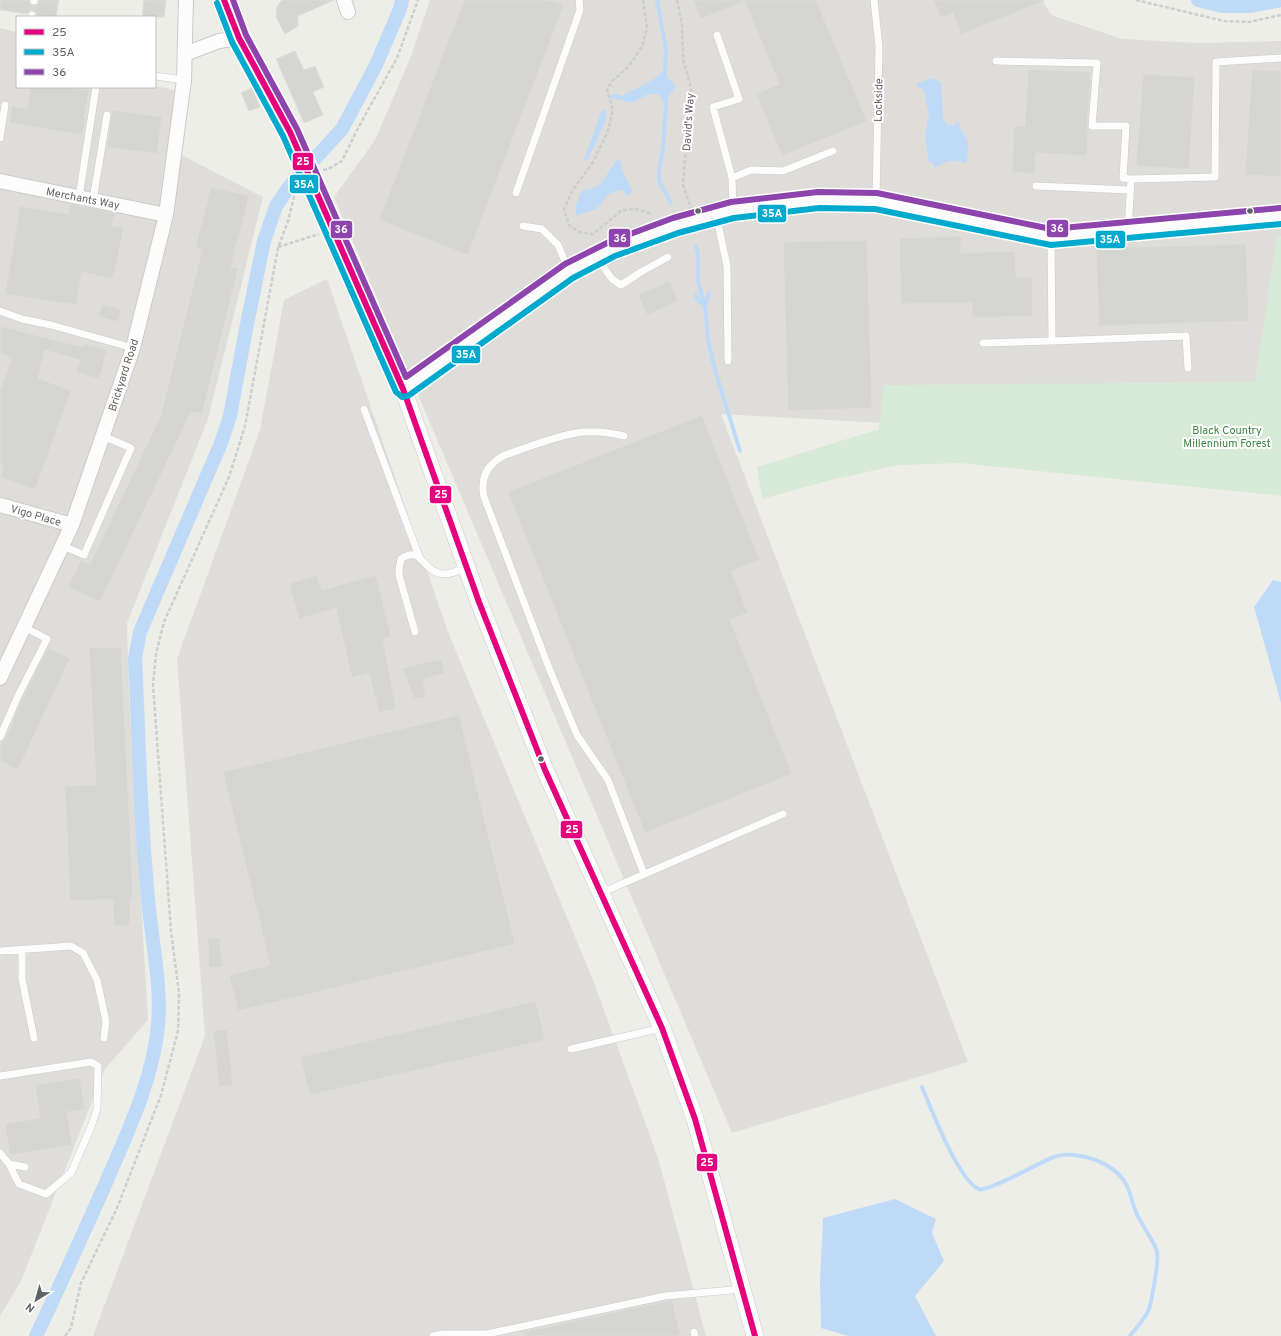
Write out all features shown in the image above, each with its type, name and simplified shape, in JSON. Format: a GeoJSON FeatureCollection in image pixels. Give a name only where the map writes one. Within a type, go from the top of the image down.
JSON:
{"type":"FeatureCollection","features":[{"type":"Feature","properties":{"kind":"street","name":"Brickyard Road"},"geometry":{"type":"LineString","coordinates":[[0,678],[72,525],[133,348],[166,214],[184,80],[186,0]]}},
{"type":"Feature","properties":{"kind":"street"},"geometry":{"type":"LineString","coordinates":[[224,0],[239,38],[290,132],[403,389],[479,602],[545,770],[662,1028],[696,1119],[755,1336]]}},
{"type":"Feature","properties":{"kind":"street"},"geometry":{"type":"LineString","coordinates":[[185,54],[219,41],[239,38]]}},
{"type":"Feature","properties":{"kind":"street","name":"Merchants Way"},"geometry":{"type":"LineString","coordinates":[[0,182],[166,214]]}},
{"type":"Feature","properties":{"kind":"street"},"geometry":{"type":"LineString","coordinates":[[403,389],[569,271],[612,249],[676,225],[733,210],[819,200],[876,201],[1052,237],[1281,216]]}},
{"type":"Feature","properties":{"kind":"street","name":"Vigo Place"},"geometry":{"type":"LineString","coordinates":[[0,505],[72,525]]}},
{"type":"Feature","properties":{"kind":"lane"},"geometry":{"type":"LineString","coordinates":[[516,193],[580,10],[579,0]]}},
{"type":"Feature","properties":{"kind":"lane","name":"Lockside"},"geometry":{"type":"LineString","coordinates":[[874,0],[879,48],[876,201]]}},
{"type":"Feature","properties":{"kind":"lane"},"geometry":{"type":"LineString","coordinates":[[718,35],[739,100],[713,107],[732,178],[733,210]]}},
{"type":"Feature","properties":{"kind":"lane"},"geometry":{"type":"LineString","coordinates":[[996,61],[1097,62],[1092,126],[1126,126],[1123,178],[1131,179],[1215,177],[1216,62],[1281,58]]}},
{"type":"Feature","properties":{"kind":"lane"},"geometry":{"type":"LineString","coordinates":[[156,76],[184,80]]}},
{"type":"Feature","properties":{"kind":"lane"},"geometry":{"type":"LineString","coordinates":[[86,199],[96,88]]}},
{"type":"Feature","properties":{"kind":"lane"},"geometry":{"type":"LineString","coordinates":[[0,138],[5,105]]}},
{"type":"Feature","properties":{"kind":"lane"},"geometry":{"type":"LineString","coordinates":[[86,199],[107,115]]}},
{"type":"Feature","properties":{"kind":"lane"},"geometry":{"type":"LineString","coordinates":[[732,178],[751,170],[783,171],[832,151]]}},
{"type":"Feature","properties":{"kind":"lane"},"geometry":{"type":"LineString","coordinates":[[1128,230],[1131,179]]}},
{"type":"Feature","properties":{"kind":"lane"},"geometry":{"type":"LineString","coordinates":[[1036,186],[1130,190]]}},
{"type":"Feature","properties":{"kind":"lane"},"geometry":{"type":"LineString","coordinates":[[716,214],[727,266],[728,361]]}},
{"type":"Feature","properties":{"kind":"lane"},"geometry":{"type":"LineString","coordinates":[[523,226],[542,229],[558,245],[569,271]]}},
{"type":"Feature","properties":{"kind":"lane"},"geometry":{"type":"LineString","coordinates":[[1052,237],[1052,341]]}},
{"type":"Feature","properties":{"kind":"lane"},"geometry":{"type":"LineString","coordinates":[[596,257],[612,279],[621,285],[668,257]]}},
{"type":"Feature","properties":{"kind":"lane"},"geometry":{"type":"LineString","coordinates":[[0,311],[133,348]]}},
{"type":"Feature","properties":{"kind":"lane"},"geometry":{"type":"LineString","coordinates":[[983,343],[1186,336],[1188,368]]}},
{"type":"Feature","properties":{"kind":"lane"},"geometry":{"type":"LineString","coordinates":[[364,409],[420,559]]}},
{"type":"Feature","properties":{"kind":"lane"},"geometry":{"type":"LineString","coordinates":[[624,436],[610,433],[592,432],[572,434],[505,455],[496,459],[490,465],[483,480],[482,489],[552,675],[577,735],[608,780],[644,874]]}},
{"type":"Feature","properties":{"kind":"lane"},"geometry":{"type":"LineString","coordinates":[[63,546],[84,555],[131,448],[103,436]]}},
{"type":"Feature","properties":{"kind":"lane"},"geometry":{"type":"LineString","coordinates":[[415,632],[400,575],[399,563],[401,559],[408,554],[416,555],[438,573],[452,573],[466,567]]}},
{"type":"Feature","properties":{"kind":"lane"},"geometry":{"type":"LineString","coordinates":[[0,737],[18,696],[47,639],[24,627]]}},
{"type":"Feature","properties":{"kind":"lane"},"geometry":{"type":"LineString","coordinates":[[601,893],[783,814]]}},
{"type":"Feature","properties":{"kind":"lane"},"geometry":{"type":"LineString","coordinates":[[0,951],[72,946],[83,953],[97,980],[106,1021],[104,1038]]}},
{"type":"Feature","properties":{"kind":"lane"},"geometry":{"type":"LineString","coordinates":[[22,950],[22,979],[34,1038]]}},
{"type":"Feature","properties":{"kind":"lane"},"geometry":{"type":"LineString","coordinates":[[571,1049],[662,1028]]}},
{"type":"Feature","properties":{"kind":"lane"},"geometry":{"type":"LineString","coordinates":[[0,1076],[91,1062],[98,1066],[97,1109],[91,1127],[71,1173],[46,1194],[19,1184],[9,1164],[0,1153]]}},
{"type":"Feature","properties":{"kind":"lane"},"geometry":{"type":"LineString","coordinates":[[9,1164],[25,1168]]}},
{"type":"Feature","properties":{"kind":"lane"},"geometry":{"type":"LineString","coordinates":[[433,1336],[443,1334],[487,1334],[665,1296],[743,1289]]}},
{"type":"Feature","properties":{"kind":"path"},"geometry":{"type":"LineString","coordinates":[[321,171],[328,169],[342,161],[357,130],[397,58],[418,0]]}},
{"type":"Feature","properties":{"kind":"path"},"geometry":{"type":"LineString","coordinates":[[643,0],[647,28],[642,47],[628,67],[612,82],[607,90],[613,110],[608,130],[593,162],[573,190],[564,209],[569,225],[579,232],[593,234],[622,210],[638,209],[651,214]]}},
{"type":"Feature","properties":{"kind":"path","name":"David's Way"},"geometry":{"type":"LineString","coordinates":[[677,0],[682,24],[683,59],[690,88],[683,185],[695,220]]}},
{"type":"Feature","properties":{"kind":"path"},"geometry":{"type":"LineString","coordinates":[[1136,0],[1224,21],[1249,22],[1281,15]]}},
{"type":"Feature","properties":{"kind":"path"},"geometry":{"type":"LineString","coordinates":[[65,1336],[71,1328],[81,1283],[117,1208],[161,1095],[178,1031],[178,993],[171,932],[153,685],[156,654],[164,622],[229,476],[245,426],[278,248],[288,221],[295,193],[300,188]]}},
{"type":"Feature","properties":{"kind":"path"},"geometry":{"type":"LineString","coordinates":[[278,248],[333,230]]}},
{"type":"Feature","properties":{"kind":"shaded area"},"geometry":{"type":"Polygon","coordinates":[[[430,0],[1042,0],[1051,15],[1122,39],[1199,43],[1281,41],[1281,445],[721,414],[968,1062],[732,1133],[334,197],[375,140],[410,59],[430,0]]]}},
{"type":"Feature","properties":{"kind":"shaded area"},"geometry":{"type":"Polygon","coordinates":[[[0,28],[16,32],[16,88],[156,88],[156,86],[183,92],[170,149],[263,197],[208,419],[127,623],[129,696],[148,1020],[105,1069],[21,1281],[0,1316],[0,28]]]}},
{"type":"Feature","properties":{"kind":"shaded area"},"geometry":{"type":"Polygon","coordinates":[[[327,279],[448,632],[593,980],[658,1158],[706,1336],[93,1336],[205,1036],[177,659],[260,430],[284,300],[327,279]]]}},
{"type":"Feature","properties":{"kind":"green space","name":"Black Country Millennium Forest"},"geometry":{"type":"Polygon","coordinates":[[[1277,236],[1281,236],[1281,496],[960,463],[899,465],[831,480],[762,499],[757,467],[879,429],[884,385],[1255,382],[1277,236]]]}},
{"type":"Feature","properties":{"kind":"water"},"geometry":{"type":"Polygon","coordinates":[[[665,69],[668,79],[673,82],[675,86],[667,101],[667,108],[659,95],[648,94],[634,102],[625,101],[622,98],[627,92],[653,80],[665,69]]]}},
{"type":"Feature","properties":{"kind":"water"},"geometry":{"type":"Polygon","coordinates":[[[933,78],[941,83],[943,118],[947,124],[953,126],[957,122],[961,123],[959,127],[968,144],[966,164],[957,161],[950,161],[934,168],[933,162],[929,163],[925,136],[929,114],[923,89],[916,86],[918,83],[933,78]]]}},
{"type":"Feature","properties":{"kind":"water"},"geometry":{"type":"Polygon","coordinates":[[[602,110],[606,111],[605,122],[587,161],[584,160],[602,110]]]}},
{"type":"Feature","properties":{"kind":"water"},"geometry":{"type":"Polygon","coordinates":[[[619,160],[622,171],[633,191],[627,196],[622,190],[611,192],[594,210],[578,216],[576,213],[576,204],[582,190],[596,187],[600,184],[616,161],[619,160]]]}},
{"type":"Feature","properties":{"kind":"water"},"geometry":{"type":"Polygon","coordinates":[[[1273,580],[1281,582],[1281,703],[1254,607],[1273,580]]]}},
{"type":"Feature","properties":{"kind":"water"},"geometry":{"type":"Polygon","coordinates":[[[895,1199],[936,1219],[932,1233],[944,1261],[915,1296],[936,1336],[848,1336],[821,1328],[820,1279],[823,1218],[895,1199]]]}},
{"type":"Feature","properties":{"kind":"building"},"geometry":{"type":"Polygon","coordinates":[[[0,0],[29,0],[30,4],[34,6],[38,4],[39,0],[59,0],[56,16],[37,16],[36,12],[32,10],[27,14],[0,10],[0,0]]]}},
{"type":"Feature","properties":{"kind":"building"},"geometry":{"type":"Polygon","coordinates":[[[144,0],[166,0],[164,17],[142,16],[144,0]]]}},
{"type":"Feature","properties":{"kind":"building"},"geometry":{"type":"Polygon","coordinates":[[[282,0],[334,0],[298,16],[298,26],[285,34],[276,17],[277,7],[282,0]]]}},
{"type":"Feature","properties":{"kind":"building"},"geometry":{"type":"Polygon","coordinates":[[[464,0],[550,0],[564,5],[468,255],[379,220],[464,0]]]}},
{"type":"Feature","properties":{"kind":"building"},"geometry":{"type":"Polygon","coordinates":[[[693,0],[816,0],[867,121],[782,156],[756,94],[779,84],[745,1],[701,19],[693,0]]]}},
{"type":"Feature","properties":{"kind":"building"},"geometry":{"type":"Polygon","coordinates":[[[933,0],[1045,0],[961,35],[953,13],[941,18],[933,0]]]}},
{"type":"Feature","properties":{"kind":"building"},"geometry":{"type":"Polygon","coordinates":[[[295,51],[304,70],[315,66],[324,87],[313,92],[323,115],[304,123],[276,59],[295,51]]]}},
{"type":"Feature","properties":{"kind":"building"},"geometry":{"type":"Polygon","coordinates":[[[1028,69],[1091,72],[1087,126],[1087,156],[1036,153],[1035,174],[1012,172],[1014,126],[1025,126],[1028,69]]]}},
{"type":"Feature","properties":{"kind":"building"},"geometry":{"type":"Polygon","coordinates":[[[1252,70],[1281,71],[1281,177],[1245,175],[1252,70]]]}},
{"type":"Feature","properties":{"kind":"building"},"geometry":{"type":"Polygon","coordinates":[[[1143,74],[1195,77],[1189,169],[1136,166],[1143,74]]]}},
{"type":"Feature","properties":{"kind":"building"},"geometry":{"type":"Polygon","coordinates":[[[30,88],[76,88],[89,90],[84,118],[86,118],[83,135],[9,123],[12,106],[27,109],[30,88]]]}},
{"type":"Feature","properties":{"kind":"building"},"geometry":{"type":"Polygon","coordinates":[[[252,88],[260,107],[249,111],[241,93],[252,88]]]}},
{"type":"Feature","properties":{"kind":"building"},"geometry":{"type":"Polygon","coordinates":[[[112,110],[162,117],[157,154],[107,147],[112,110]]]}},
{"type":"Feature","properties":{"kind":"building"},"geometry":{"type":"Polygon","coordinates":[[[211,187],[249,196],[231,267],[238,268],[202,414],[191,412],[100,602],[68,587],[81,560],[90,564],[161,415],[202,250],[195,248],[211,187]]]}},
{"type":"Feature","properties":{"kind":"building"},"geometry":{"type":"Polygon","coordinates":[[[70,204],[115,213],[112,226],[124,228],[113,279],[82,272],[76,305],[5,294],[20,206],[68,214],[70,204]]]}},
{"type":"Feature","properties":{"kind":"building"},"geometry":{"type":"Polygon","coordinates":[[[961,236],[961,253],[1015,251],[1016,277],[1032,277],[1033,316],[972,318],[972,303],[901,304],[899,238],[961,236]]]}},
{"type":"Feature","properties":{"kind":"building"},"geometry":{"type":"Polygon","coordinates":[[[867,240],[872,408],[788,411],[783,242],[867,240]]]}},
{"type":"Feature","properties":{"kind":"building"},"geometry":{"type":"Polygon","coordinates":[[[1246,244],[1249,321],[1099,326],[1096,248],[1246,244]]]}},
{"type":"Feature","properties":{"kind":"building"},"geometry":{"type":"Polygon","coordinates":[[[669,281],[678,301],[647,315],[638,295],[669,281]]]}},
{"type":"Feature","properties":{"kind":"building"},"geometry":{"type":"Polygon","coordinates":[[[102,304],[122,310],[118,322],[98,316],[102,304]]]}},
{"type":"Feature","properties":{"kind":"building"},"geometry":{"type":"Polygon","coordinates":[[[0,326],[83,347],[84,344],[107,350],[99,379],[76,372],[80,360],[45,350],[38,378],[71,391],[35,490],[1,477],[4,465],[0,464],[0,391],[12,358],[0,354],[0,326]]]}},
{"type":"Feature","properties":{"kind":"building"},"geometry":{"type":"Polygon","coordinates":[[[702,415],[760,560],[731,571],[748,613],[730,620],[792,774],[645,833],[508,492],[702,415]]]}},
{"type":"Feature","properties":{"kind":"building"},"geometry":{"type":"Polygon","coordinates":[[[317,575],[322,590],[376,575],[391,637],[383,639],[396,709],[379,712],[369,673],[352,678],[336,608],[299,619],[289,584],[317,575]]]}},
{"type":"Feature","properties":{"kind":"building"},"geometry":{"type":"Polygon","coordinates":[[[121,647],[133,898],[130,898],[130,926],[114,926],[113,899],[70,901],[65,786],[96,785],[89,648],[121,647]]]}},
{"type":"Feature","properties":{"kind":"building"},"geometry":{"type":"Polygon","coordinates":[[[48,648],[70,658],[18,770],[0,761],[0,745],[5,739],[23,698],[48,648]]]}},
{"type":"Feature","properties":{"kind":"building"},"geometry":{"type":"Polygon","coordinates":[[[442,659],[445,673],[423,679],[426,697],[414,699],[402,668],[442,659]]]}},
{"type":"Feature","properties":{"kind":"building"},"geometry":{"type":"Polygon","coordinates":[[[459,715],[515,944],[238,1011],[229,975],[270,965],[223,772],[459,715]]]}},
{"type":"Feature","properties":{"kind":"building"},"geometry":{"type":"Polygon","coordinates":[[[208,938],[220,938],[222,967],[209,968],[208,938]]]}},
{"type":"Feature","properties":{"kind":"building"},"geometry":{"type":"Polygon","coordinates":[[[536,1001],[545,1040],[310,1095],[300,1057],[536,1001]]]}},
{"type":"Feature","properties":{"kind":"building"},"geometry":{"type":"Polygon","coordinates":[[[227,1029],[233,1085],[219,1087],[213,1031],[227,1029]]]}},
{"type":"Feature","properties":{"kind":"building"},"geometry":{"type":"Polygon","coordinates":[[[80,1078],[85,1109],[67,1112],[72,1145],[10,1155],[5,1124],[40,1118],[35,1085],[80,1078]]]}},
{"type":"Feature","properties":{"kind":"building"},"geometry":{"type":"Polygon","coordinates":[[[672,1300],[681,1336],[524,1336],[524,1332],[672,1300]]]}},
{"type":"Feature","properties":{"kind":"waterway"},"geometry":{"type":"LineString","coordinates":[[36,1336],[105,1185],[130,1126],[145,1087],[155,1046],[158,1025],[159,994],[145,868],[135,658],[140,632],[221,443],[230,416],[264,241],[276,206],[289,187],[342,129],[376,65],[400,9],[402,0]]}},
{"type":"Feature","properties":{"kind":"waterway"},"geometry":{"type":"LineString","coordinates":[[657,0],[666,49],[665,75]]}},
{"type":"Feature","properties":{"kind":"waterway"},"geometry":{"type":"LineString","coordinates":[[1198,0],[1222,6],[1251,6],[1281,0]]}},
{"type":"Feature","properties":{"kind":"waterway"},"geometry":{"type":"LineString","coordinates":[[611,97],[616,96],[622,98]]}},
{"type":"Feature","properties":{"kind":"waterway"},"geometry":{"type":"LineString","coordinates":[[666,103],[659,181],[671,203]]}},
{"type":"Feature","properties":{"kind":"waterway"},"geometry":{"type":"LineString","coordinates":[[696,246],[698,254],[698,282],[705,305],[708,340],[715,370],[740,451]]}},
{"type":"Feature","properties":{"kind":"waterway"},"geometry":{"type":"LineString","coordinates":[[695,295],[700,302],[705,305],[709,293]]}},
{"type":"Feature","properties":{"kind":"waterway"},"geometry":{"type":"LineString","coordinates":[[922,1087],[946,1143],[963,1173],[971,1183],[979,1189],[985,1189],[1003,1182],[1054,1157],[1067,1155],[1089,1158],[1105,1164],[1118,1173],[1128,1189],[1138,1216],[1151,1238],[1157,1252],[1155,1280],[1149,1309],[1143,1320],[1130,1336]]}},
{"type":"Feature","properties":{"kind":"transit line","name":"25"},"geometry":{"type":"LineString","coordinates":[[224,0],[239,38],[290,132],[403,389],[479,602],[545,770],[662,1028],[695,1119],[755,1336]]}},
{"type":"Feature","properties":{"kind":"transit line","name":"36"},"geometry":{"type":"LineString","coordinates":[[233,0],[246,35],[297,129],[406,377],[565,264],[609,242],[673,218],[731,202],[818,192],[877,193],[1051,229],[1280,208]]}},
{"type":"Feature","properties":{"kind":"transit line","name":"35A"},"geometry":{"type":"LineString","coordinates":[[217,3],[232,42],[283,136],[396,392],[402,397],[408,396],[573,278],[615,256],[678,233],[734,218],[819,208],[875,209],[1051,245],[1281,224]]}}]}
